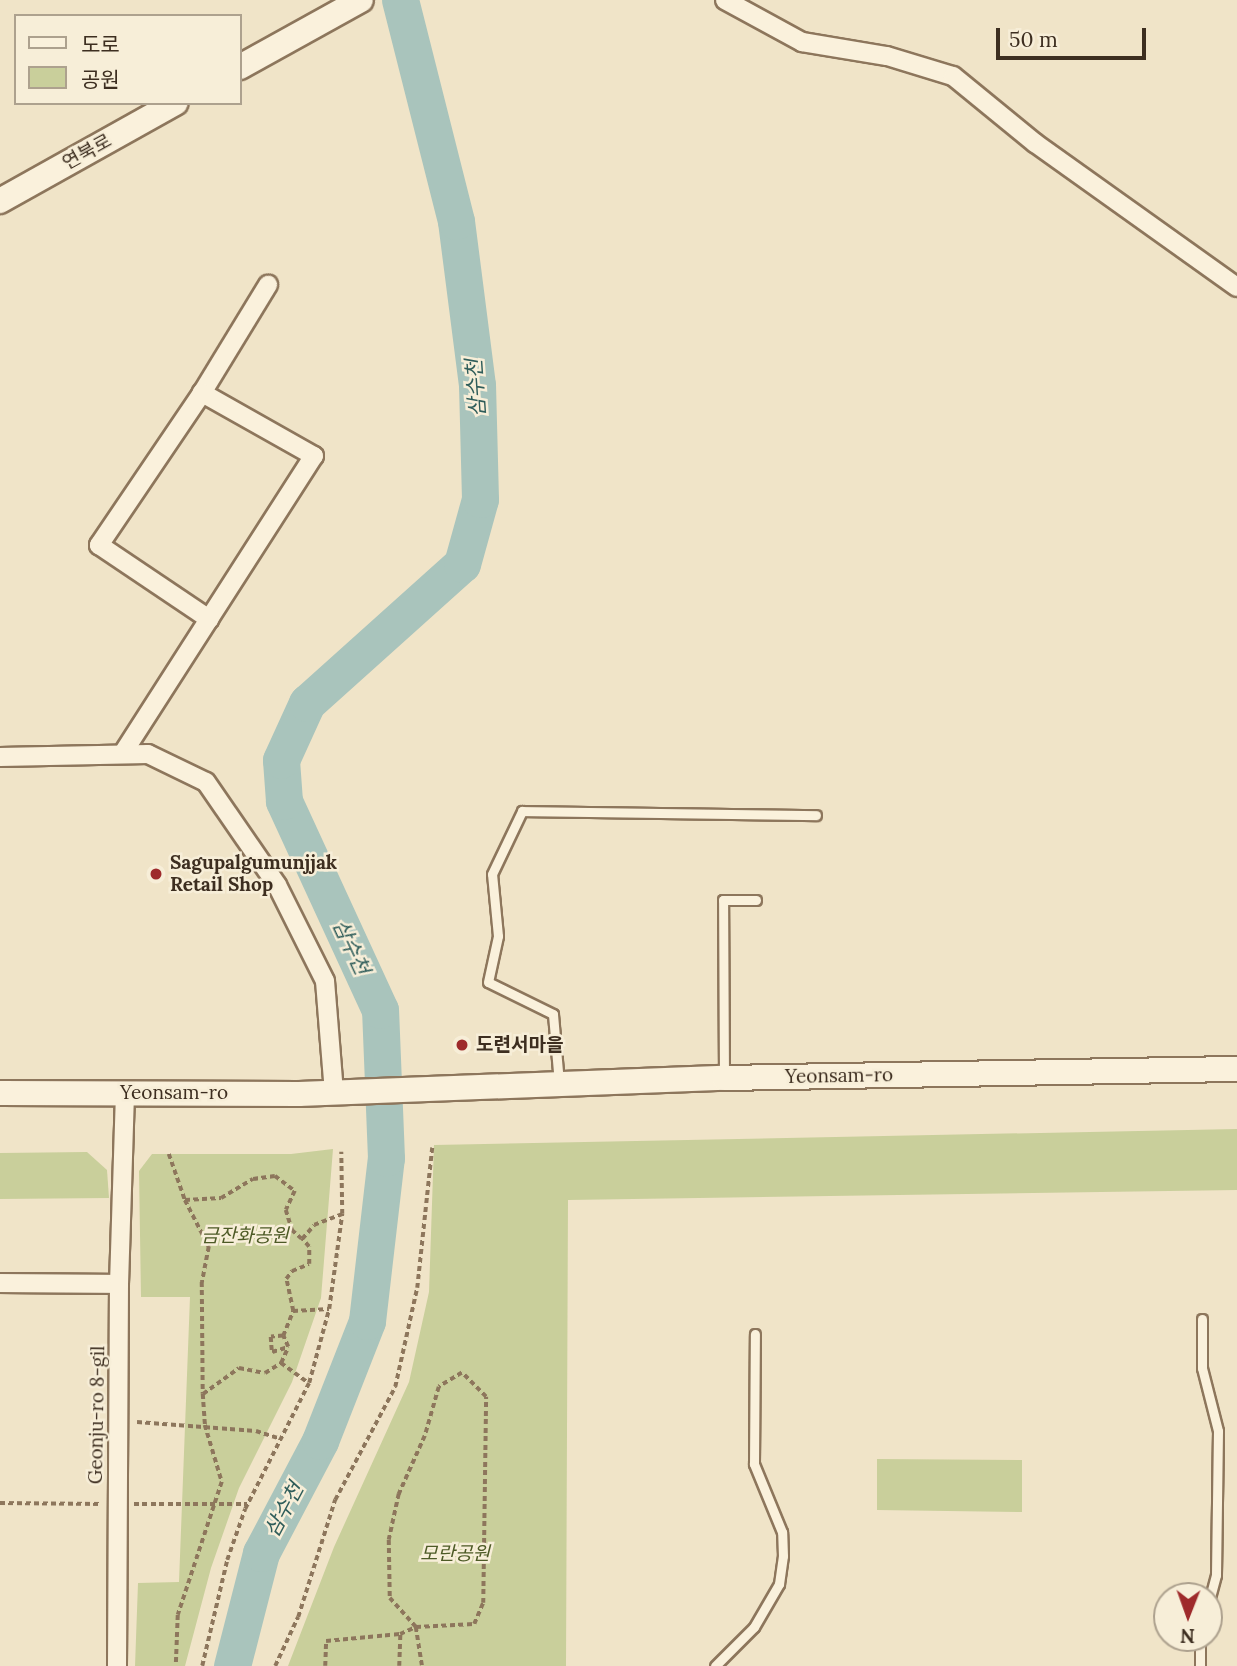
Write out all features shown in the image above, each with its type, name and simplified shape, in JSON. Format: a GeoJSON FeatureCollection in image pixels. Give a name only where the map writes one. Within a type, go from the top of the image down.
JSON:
{"type":"FeatureCollection","features":[{"type":"Feature","properties":{"kind":"main road"},"geometry":{"type":"LineString","coordinates":[[242,65],[361,0]]}},
{"type":"Feature","properties":{"kind":"main road","name":"연북로"},"geometry":{"type":"LineString","coordinates":[[0,201],[171,105]]}},
{"type":"Feature","properties":{"kind":"main road","name":"Yeonsam-ro"},"geometry":{"type":"LineString","coordinates":[[0,1093],[341,1092],[724,1078],[1237,1069]]}},
{"type":"Feature","properties":{"kind":"street"},"geometry":{"type":"LineString","coordinates":[[724,0],[802,42],[887,56],[953,76],[1035,143],[1237,287]]}},
{"type":"Feature","properties":{"kind":"street"},"geometry":{"type":"LineString","coordinates":[[209,619],[99,545],[202,393],[268,285]]}},
{"type":"Feature","properties":{"kind":"street"},"geometry":{"type":"LineString","coordinates":[[123,753],[314,456],[202,393]]}},
{"type":"Feature","properties":{"kind":"street"},"geometry":{"type":"LineString","coordinates":[[0,757],[148,754],[206,782],[277,885],[326,981],[341,1092]]}},
{"type":"Feature","properties":{"kind":"street","name":"Geonju-ro 8-gil"},"geometry":{"type":"LineString","coordinates":[[117,1666],[119,1284],[125,1093]]}},
{"type":"Feature","properties":{"kind":"street"},"geometry":{"type":"LineString","coordinates":[[0,1283],[119,1284]]}},
{"type":"Feature","properties":{"kind":"lane"},"geometry":{"type":"LineString","coordinates":[[559,1085],[553,1014],[488,982],[498,936],[492,874],[522,811],[816,816]]}},
{"type":"Feature","properties":{"kind":"lane"},"geometry":{"type":"LineString","coordinates":[[724,1078],[723,900],[756,900]]}},
{"type":"Feature","properties":{"kind":"lane"},"geometry":{"type":"LineString","coordinates":[[1202,1319],[1202,1368],[1218,1432],[1214,1582]]}},
{"type":"Feature","properties":{"kind":"lane"},"geometry":{"type":"LineString","coordinates":[[715,1666],[754,1627],[779,1584],[783,1556],[782,1532],[754,1464],[755,1334]]}},
{"type":"Feature","properties":{"kind":"path"},"geometry":{"type":"LineString","coordinates":[[275,1666],[298,1617],[335,1500],[395,1387],[416,1288],[432,1148]]}},
{"type":"Feature","properties":{"kind":"path"},"geometry":{"type":"LineString","coordinates":[[202,1666],[227,1560],[245,1509],[309,1382],[330,1309],[342,1213],[341,1152]]}},
{"type":"Feature","properties":{"kind":"path"},"geometry":{"type":"LineString","coordinates":[[169,1154],[185,1200],[209,1247],[202,1282],[203,1394],[205,1425],[222,1482],[178,1615],[176,1666]]}},
{"type":"Feature","properties":{"kind":"path"},"geometry":{"type":"LineString","coordinates":[[185,1200],[221,1198],[253,1179],[275,1176],[295,1191],[286,1210],[292,1230],[309,1247],[309,1264],[292,1271],[286,1279],[293,1311],[283,1336],[288,1347],[281,1363],[265,1373],[239,1368],[203,1394]]}},
{"type":"Feature","properties":{"kind":"path"},"geometry":{"type":"LineString","coordinates":[[302,1238],[314,1225],[342,1213]]}},
{"type":"Feature","properties":{"kind":"path"},"geometry":{"type":"LineString","coordinates":[[293,1311],[330,1309]]}},
{"type":"Feature","properties":{"kind":"path"},"geometry":{"type":"LineString","coordinates":[[283,1336],[271,1338],[272,1352],[288,1347]]}},
{"type":"Feature","properties":{"kind":"path"},"geometry":{"type":"LineString","coordinates":[[281,1363],[309,1382]]}},
{"type":"Feature","properties":{"kind":"path"},"geometry":{"type":"LineString","coordinates":[[325,1666],[326,1641],[400,1634],[416,1627],[474,1623],[483,1603],[486,1397],[462,1373],[439,1387],[425,1436],[399,1494],[389,1539],[390,1598],[416,1627],[422,1666]]}},
{"type":"Feature","properties":{"kind":"path"},"geometry":{"type":"LineString","coordinates":[[119,1421],[205,1425],[256,1431],[280,1439]]}},
{"type":"Feature","properties":{"kind":"path"},"geometry":{"type":"LineString","coordinates":[[399,1666],[400,1634]]}},
{"type":"Feature","properties":{"kind":"green space","name":"모란공원"},"geometry":{"type":"Polygon","coordinates":[[[1237,1129],[1237,1190],[568,1200],[566,1666],[288,1666],[334,1547],[409,1382],[429,1292],[434,1145],[1237,1129]]]}},
{"type":"Feature","properties":{"kind":"green space","name":"금잔화공원"},"geometry":{"type":"Polygon","coordinates":[[[333,1149],[321,1298],[292,1382],[239,1488],[211,1568],[185,1666],[135,1666],[138,1583],[179,1582],[190,1297],[141,1297],[139,1171],[152,1154],[291,1154],[333,1149]]]}},
{"type":"Feature","properties":{"kind":"green space"},"geometry":{"type":"Polygon","coordinates":[[[87,1152],[107,1170],[109,1198],[0,1199],[0,1153],[87,1152]]]}},
{"type":"Feature","properties":{"kind":"green space"},"geometry":{"type":"Polygon","coordinates":[[[877,1459],[1022,1460],[1022,1512],[877,1510],[877,1459]]]}},
{"type":"Feature","properties":{"kind":"waterway","name":"삼수천"},"geometry":{"type":"LineString","coordinates":[[232,1666],[261,1553],[320,1441],[367,1321],[386,1158],[380,1010],[284,801],[281,760],[307,703],[462,564],[480,499],[477,385],[456,221],[400,0]]}},
{"type":"Feature","properties":{"kind":"place","name":"Sagupalgumunjjak Retail Shop"},"geometry":{"type":"Point","coordinates":[156,874]}},
{"type":"Feature","properties":{"kind":"place","name":"도련서마을"},"geometry":{"type":"Point","coordinates":[462,1045]}}]}
